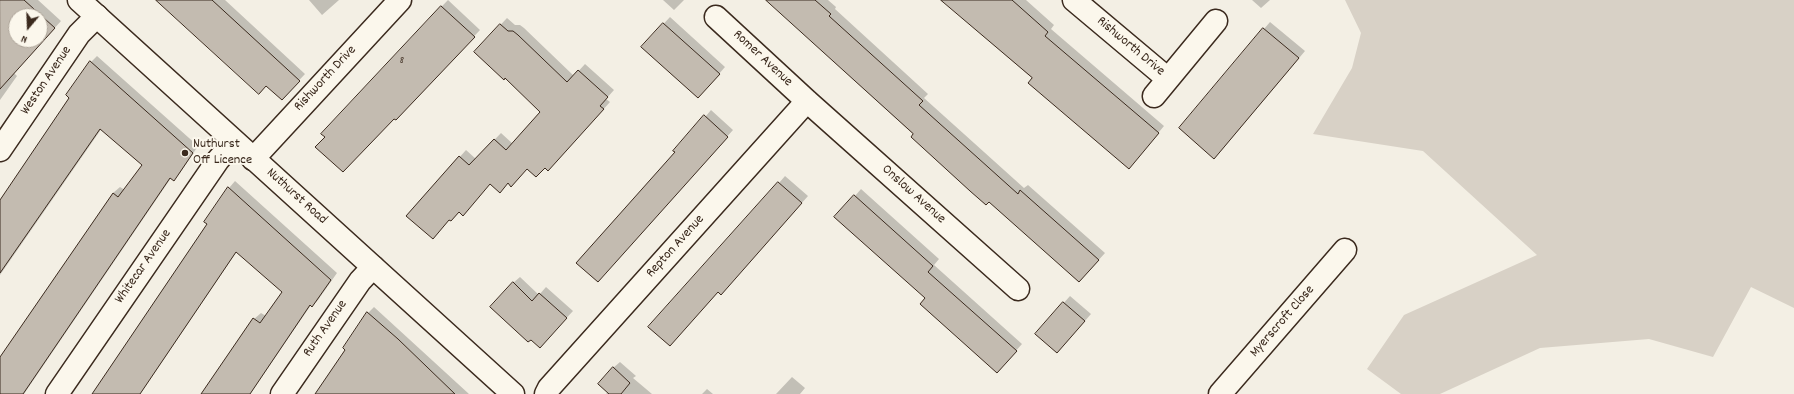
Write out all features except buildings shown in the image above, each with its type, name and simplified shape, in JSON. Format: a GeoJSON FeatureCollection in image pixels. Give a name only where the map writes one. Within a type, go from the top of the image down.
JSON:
{"type":"FeatureCollection","features":[{"type":"Feature","properties":{"kind":"street","name":"Nuthurst Road"},"geometry":{"type":"LineString","coordinates":[[79,0],[513,394]]}},
{"type":"Feature","properties":{"kind":"street","name":"Rishworth Drive"},"geometry":{"type":"LineString","coordinates":[[253,159],[400,0]]}},
{"type":"Feature","properties":{"kind":"street","name":"Rishworth Drive"},"geometry":{"type":"LineString","coordinates":[[1074,0],[1168,79]]}},
{"type":"Feature","properties":{"kind":"street","name":"Weston Avenue"},"geometry":{"type":"LineString","coordinates":[[0,150],[79,34],[97,16]]}},
{"type":"Feature","properties":{"kind":"street","name":"Romer Avenue"},"geometry":{"type":"LineString","coordinates":[[716,17],[807,101]]}},
{"type":"Feature","properties":{"kind":"street","name":"Rishworth Drive"},"geometry":{"type":"LineString","coordinates":[[1154,96],[1216,21]]}},
{"type":"Feature","properties":{"kind":"street","name":"Onslow Avenue"},"geometry":{"type":"LineString","coordinates":[[807,101],[1018,289]]}},
{"type":"Feature","properties":{"kind":"street","name":"Repton Avenue"},"geometry":{"type":"LineString","coordinates":[[546,394],[549,388],[807,101]]}},
{"type":"Feature","properties":{"kind":"street","name":"Whitecar Avenue"},"geometry":{"type":"LineString","coordinates":[[57,394],[218,160],[234,142]]}},
{"type":"Feature","properties":{"kind":"street","name":"Myerscroft Close"},"geometry":{"type":"LineString","coordinates":[[1220,394],[1345,250]]}},
{"type":"Feature","properties":{"kind":"street","name":"Ruth Avenue"},"geometry":{"type":"LineString","coordinates":[[282,394],[360,281],[373,267]]}},
{"type":"Feature","properties":{"kind":"shaded area"},"geometry":{"type":"Polygon","coordinates":[[[1345,0],[1794,0],[1794,308],[1751,287],[1713,357],[1649,339],[1540,348],[1440,394],[1401,394],[1367,369],[1404,315],[1537,255],[1423,151],[1313,134],[1352,68],[1361,33],[1345,0]]]}},
{"type":"Feature","properties":{"kind":"place","name":"Nuthurst Off Licence"},"geometry":{"type":"Point","coordinates":[185,153]}}]}
